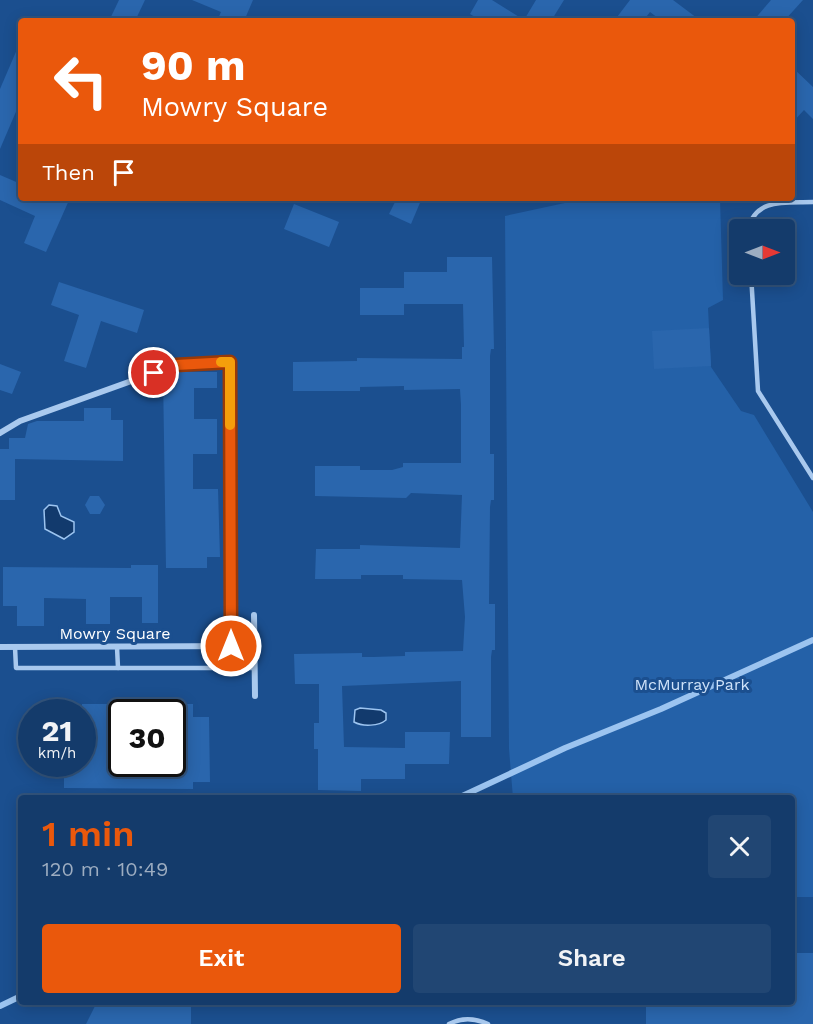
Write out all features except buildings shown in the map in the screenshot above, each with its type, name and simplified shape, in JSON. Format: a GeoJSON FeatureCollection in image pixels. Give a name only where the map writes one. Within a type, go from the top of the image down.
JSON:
{"type":"FeatureCollection","features":[{"type":"Feature","properties":{"kind":"street"},"geometry":{"type":"LineString","coordinates":[[0,433],[20,421],[176,365],[230,362],[231,646]]}},
{"type":"Feature","properties":{"kind":"street"},"geometry":{"type":"LineString","coordinates":[[254,615],[255,696]]}},
{"type":"Feature","properties":{"kind":"street","name":"Mowry Square"},"geometry":{"type":"LineString","coordinates":[[0,647],[254,646]]}},
{"type":"Feature","properties":{"kind":"lane"},"geometry":{"type":"LineString","coordinates":[[751,219],[766,204],[813,202]]}},
{"type":"Feature","properties":{"kind":"lane"},"geometry":{"type":"LineString","coordinates":[[752,285],[758,391],[813,478]]}},
{"type":"Feature","properties":{"kind":"lane"},"geometry":{"type":"LineString","coordinates":[[15,647],[16,668],[255,668]]}},
{"type":"Feature","properties":{"kind":"lane"},"geometry":{"type":"LineString","coordinates":[[117,647],[118,668]]}},
{"type":"Feature","properties":{"kind":"lane"},"geometry":{"type":"LineString","coordinates":[[449,1024],[464,1018],[476,1019],[488,1024]]}},
{"type":"Feature","properties":{"kind":"green space","name":"McMurray Park"},"geometry":{"type":"Polygon","coordinates":[[[574,201],[720,201],[723,300],[708,308],[711,367],[741,411],[754,415],[813,512],[813,897],[795,897],[795,795],[513,795],[509,749],[505,216],[574,201]]]}},
{"type":"Feature","properties":{"kind":"shaded area"},"geometry":{"type":"Polygon","coordinates":[[[49,505],[57,506],[61,516],[74,522],[74,532],[64,539],[45,529],[44,510],[49,505]]]}},
{"type":"Feature","properties":{"kind":"shaded area"},"geometry":{"type":"Polygon","coordinates":[[[360,708],[381,710],[386,713],[386,720],[371,725],[354,722],[355,710],[360,708]]]}},
{"type":"Feature","properties":{"kind":"waterway"},"geometry":{"type":"LineString","coordinates":[[464,795],[565,748],[661,709],[813,640]]}},
{"type":"Feature","properties":{"kind":"waterway"},"geometry":{"type":"LineString","coordinates":[[0,1006],[18,997]]}},
{"type":"Feature","properties":{"kind":"slow traffic"},"geometry":{"type":"LineString","coordinates":[[221,362],[230,362],[230,425]]}},
{"type":"Feature","properties":{"kind":"route"},"geometry":{"type":"LineString","coordinates":[[154,373],[176,365],[230,362],[231,646]]}}]}
